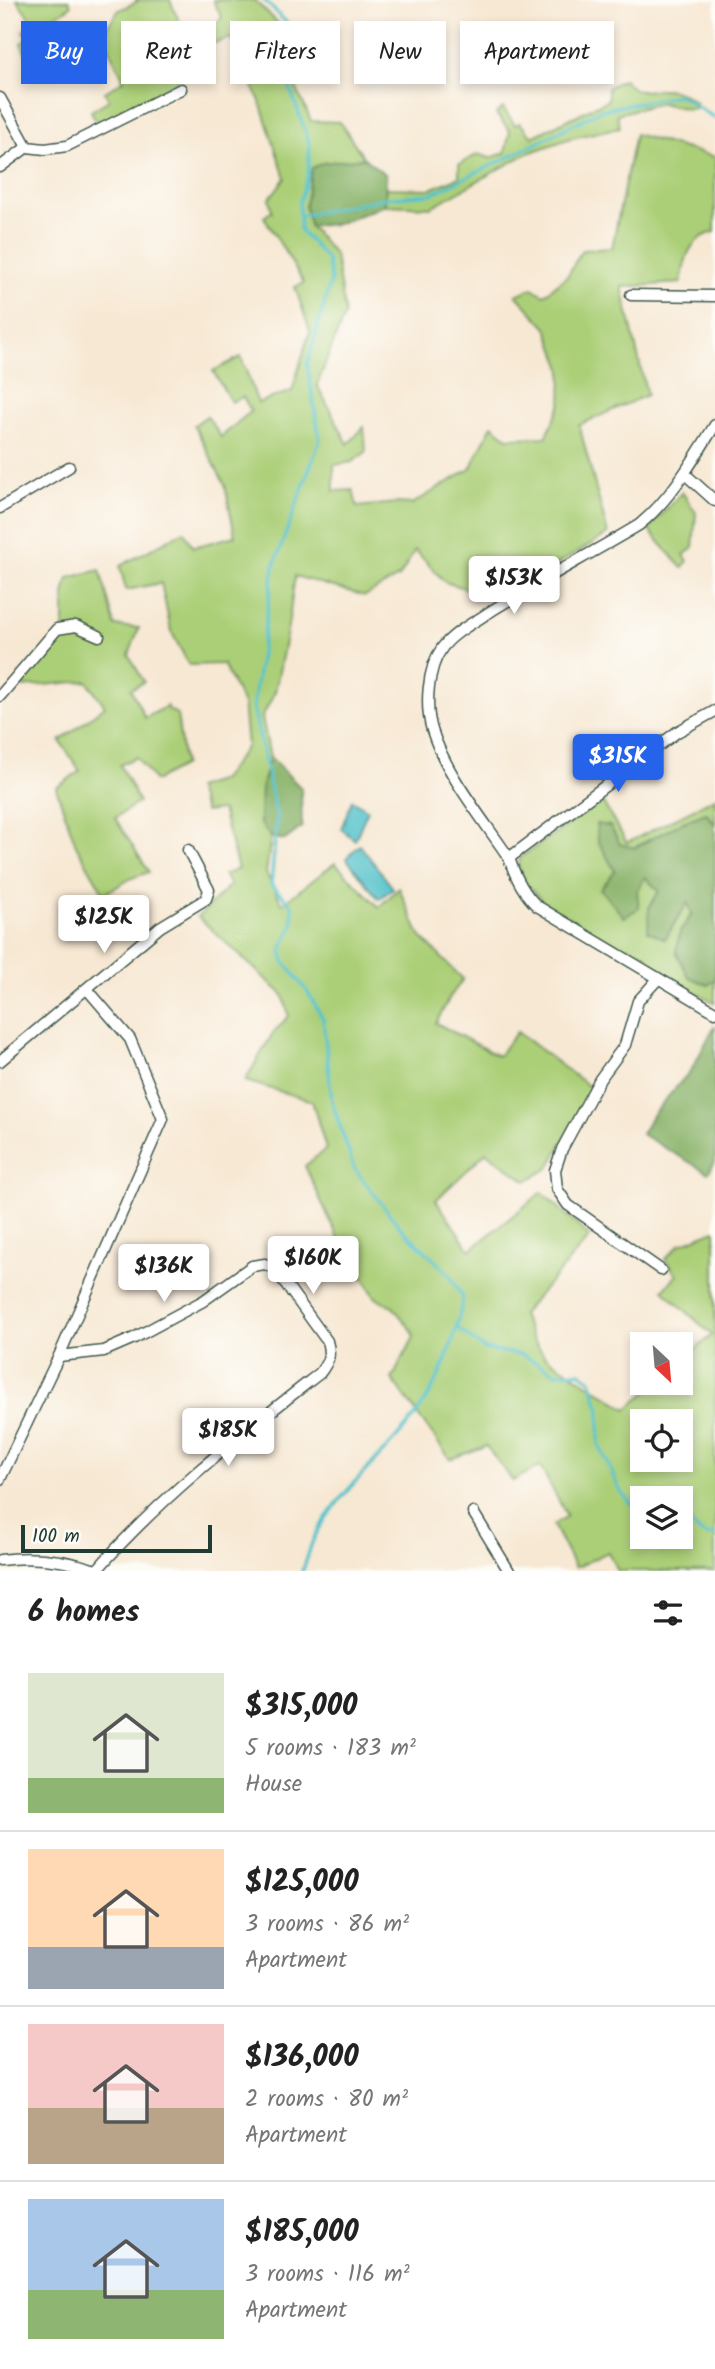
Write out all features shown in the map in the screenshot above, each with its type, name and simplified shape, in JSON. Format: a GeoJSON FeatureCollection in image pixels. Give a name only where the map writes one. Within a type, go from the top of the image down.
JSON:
{"type":"FeatureCollection","features":[{"type":"Feature","properties":{"kind":"street"},"geometry":{"type":"LineString","coordinates":[[0,167],[27,147],[45,149],[67,146],[181,89]]}},
{"type":"Feature","properties":{"kind":"street"},"geometry":{"type":"LineString","coordinates":[[0,98],[27,147]]}},
{"type":"Feature","properties":{"kind":"street"},"geometry":{"type":"LineString","coordinates":[[631,295],[715,296]]}},
{"type":"Feature","properties":{"kind":"street"},"geometry":{"type":"LineString","coordinates":[[715,425],[685,474],[650,516],[454,635],[441,649],[431,671],[429,688],[432,728],[449,767],[509,858],[523,889],[537,906],[715,1012]]}},
{"type":"Feature","properties":{"kind":"street"},"geometry":{"type":"LineString","coordinates":[[0,508],[69,467]]}},
{"type":"Feature","properties":{"kind":"street"},"geometry":{"type":"LineString","coordinates":[[685,474],[715,500]]}},
{"type":"Feature","properties":{"kind":"street"},"geometry":{"type":"LineString","coordinates":[[0,696],[57,629],[76,626],[99,636]]}},
{"type":"Feature","properties":{"kind":"street"},"geometry":{"type":"LineString","coordinates":[[509,858],[677,732],[715,711]]}},
{"type":"Feature","properties":{"kind":"street"},"geometry":{"type":"LineString","coordinates":[[0,1060],[160,927],[206,899],[209,890],[188,850]]}},
{"type":"Feature","properties":{"kind":"street"},"geometry":{"type":"LineString","coordinates":[[658,979],[638,1001],[627,1040],[600,1079],[562,1149],[555,1170],[557,1189],[568,1205],[662,1270]]}},
{"type":"Feature","properties":{"kind":"street"},"geometry":{"type":"LineString","coordinates":[[0,1479],[59,1356],[163,1119],[130,1039],[87,989]]}},
{"type":"Feature","properties":{"kind":"street"},"geometry":{"type":"LineString","coordinates":[[0,1560],[24,1557],[82,1565],[96,1571],[153,1513],[254,1424],[320,1373],[328,1363],[330,1352],[327,1341],[275,1269],[265,1264],[252,1266],[203,1301],[134,1338],[104,1351],[59,1356]]}},
{"type":"Feature","properties":{"kind":"street"},"geometry":{"type":"LineString","coordinates":[[473,1512],[509,1571]]}},
{"type":"Feature","properties":{"kind":"green space"},"geometry":{"type":"Polygon","coordinates":[[[17,0],[69,0],[71,6],[48,21],[32,21],[17,0]]]}},
{"type":"Feature","properties":{"kind":"green space"},"geometry":{"type":"Polygon","coordinates":[[[136,0],[170,0],[179,21],[121,21],[121,74],[107,44],[107,27],[119,10],[137,2],[136,0]]]}},
{"type":"Feature","properties":{"kind":"green space"},"geometry":{"type":"Polygon","coordinates":[[[213,0],[254,0],[276,21],[230,21],[230,38],[216,43],[216,23],[222,18],[213,0]]]}},
{"type":"Feature","properties":{"kind":"green space"},"geometry":{"type":"Polygon","coordinates":[[[624,79],[638,91],[668,89],[696,102],[694,108],[688,109],[661,103],[617,114],[620,127],[568,139],[528,153],[431,207],[385,205],[385,188],[431,189],[459,177],[459,164],[478,154],[490,158],[505,153],[510,131],[496,114],[503,108],[515,125],[520,123],[532,137],[608,100],[608,87],[624,79]]]}},
{"type":"Feature","properties":{"kind":"green space"},"geometry":{"type":"Polygon","coordinates":[[[121,82],[121,84],[177,84],[99,127],[91,111],[109,100],[105,92],[121,82]]]}},
{"type":"Feature","properties":{"kind":"green space"},"geometry":{"type":"Polygon","coordinates":[[[252,84],[298,84],[296,87],[311,121],[340,122],[364,158],[323,163],[305,206],[310,226],[335,255],[345,314],[317,385],[348,444],[364,427],[366,452],[352,462],[334,465],[334,491],[353,490],[357,507],[412,504],[470,469],[492,425],[508,438],[546,437],[561,404],[562,369],[547,328],[516,295],[532,288],[544,295],[568,275],[582,250],[612,248],[635,134],[715,157],[715,232],[699,239],[689,251],[681,283],[622,287],[647,395],[579,425],[608,534],[499,599],[445,582],[415,550],[400,576],[365,596],[295,576],[275,692],[262,717],[270,757],[261,789],[260,822],[271,837],[266,873],[282,904],[335,863],[379,907],[399,888],[420,936],[463,979],[436,1023],[498,1056],[517,1032],[591,1088],[549,1168],[526,1181],[486,1152],[436,1200],[470,1250],[542,1192],[590,1237],[522,1314],[532,1338],[545,1356],[627,1409],[643,1395],[693,1395],[693,1352],[712,1335],[663,1290],[677,1275],[665,1259],[680,1244],[715,1230],[715,1571],[618,1571],[608,1552],[575,1568],[553,1525],[567,1516],[540,1466],[513,1481],[486,1446],[450,1459],[392,1379],[414,1337],[412,1331],[393,1307],[376,1298],[341,1244],[305,1166],[326,1149],[312,1101],[245,1081],[273,1033],[289,1016],[283,995],[198,917],[230,885],[224,875],[238,869],[222,810],[205,812],[196,788],[222,780],[247,746],[243,704],[223,664],[189,665],[171,631],[161,583],[126,590],[120,566],[184,531],[193,547],[235,536],[225,485],[194,425],[207,416],[221,437],[251,411],[243,397],[231,402],[213,371],[241,357],[258,403],[292,391],[310,331],[295,287],[304,283],[264,217],[272,211],[269,199],[285,178],[252,84]]]}},
{"type":"Feature","properties":{"kind":"green space"},"geometry":{"type":"Polygon","coordinates":[[[364,158],[386,175],[385,205],[337,224],[310,226],[305,206],[312,168],[323,163],[364,158]]]}},
{"type":"Feature","properties":{"kind":"green space"},"geometry":{"type":"Polygon","coordinates":[[[682,492],[696,513],[693,548],[684,555],[688,561],[682,568],[648,529],[682,492]]]}},
{"type":"Feature","properties":{"kind":"green space"},"geometry":{"type":"Polygon","coordinates":[[[100,570],[115,626],[139,628],[129,655],[144,682],[131,689],[145,718],[167,706],[177,714],[184,765],[155,781],[136,757],[120,765],[139,802],[115,818],[149,872],[104,894],[76,845],[56,788],[80,771],[60,741],[105,706],[87,681],[23,687],[21,679],[49,644],[64,632],[64,594],[68,578],[100,570]]]}},
{"type":"Feature","properties":{"kind":"green space"},"geometry":{"type":"Polygon","coordinates":[[[270,757],[301,788],[302,827],[285,840],[271,837],[260,823],[261,789],[270,757]]]}},
{"type":"Feature","properties":{"kind":"green space"},"geometry":{"type":"Polygon","coordinates":[[[715,798],[715,824],[706,813],[634,848],[599,841],[615,871],[624,917],[638,908],[637,892],[644,876],[659,891],[649,908],[665,939],[687,901],[692,913],[680,932],[708,985],[715,980],[715,1003],[546,904],[527,886],[518,866],[521,857],[602,801],[627,843],[715,798]]]}},
{"type":"Feature","properties":{"kind":"green space"},"geometry":{"type":"Polygon","coordinates":[[[706,813],[715,824],[715,980],[708,985],[689,977],[676,952],[680,932],[692,914],[688,902],[665,939],[648,931],[649,908],[659,891],[645,877],[637,892],[639,908],[624,917],[600,889],[615,871],[598,841],[596,824],[610,826],[620,844],[634,848],[706,813]]]}},
{"type":"Feature","properties":{"kind":"green space"},"geometry":{"type":"Polygon","coordinates":[[[715,1025],[715,1162],[708,1173],[641,1134],[653,1114],[692,1069],[715,1025]]]}},
{"type":"Feature","properties":{"kind":"water"},"geometry":{"type":"Polygon","coordinates":[[[352,800],[368,810],[355,840],[341,829],[352,800]]]}},
{"type":"Feature","properties":{"kind":"water"},"geometry":{"type":"Polygon","coordinates":[[[360,845],[393,888],[379,899],[346,858],[360,845]]]}},
{"type":"Feature","properties":{"kind":"waterway"},"geometry":{"type":"LineString","coordinates":[[264,0],[286,22],[296,43],[290,88],[310,145],[308,175],[299,203],[300,230],[327,259],[331,280],[307,365],[320,440],[274,566],[253,706],[277,817],[271,885],[292,905],[293,925],[282,947],[283,960],[307,991],[323,1019],[332,1102],[354,1168],[399,1226],[449,1274],[463,1297],[446,1359],[424,1403],[403,1431],[349,1488],[325,1519],[313,1540],[302,1571]]}},
{"type":"Feature","properties":{"kind":"waterway"},"geometry":{"type":"LineString","coordinates":[[300,216],[385,198],[431,194],[601,110],[679,95],[715,118]]}},
{"type":"Feature","properties":{"kind":"waterway"},"geometry":{"type":"LineString","coordinates":[[458,1328],[484,1349],[522,1355],[557,1373],[580,1372],[591,1380],[600,1410],[599,1444],[621,1493],[630,1502]]}},
{"type":"Feature","properties":{"kind":"waterway"},"geometry":{"type":"LineString","coordinates":[[693,1526],[704,1534],[715,1535]]}}]}
